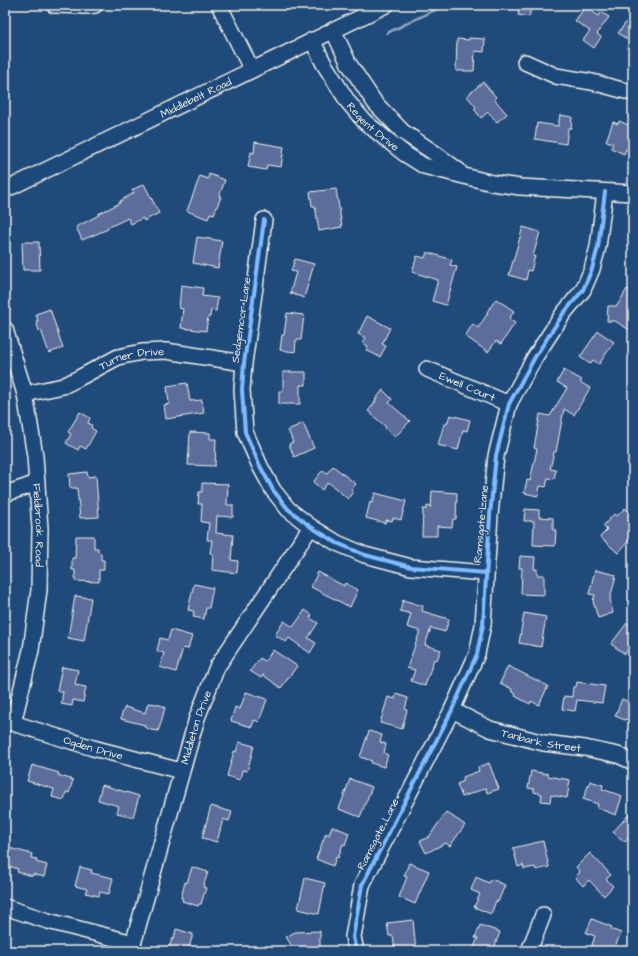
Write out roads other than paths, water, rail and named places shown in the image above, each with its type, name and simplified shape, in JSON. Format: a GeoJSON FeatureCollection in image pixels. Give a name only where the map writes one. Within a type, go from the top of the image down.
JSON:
{"type":"FeatureCollection","features":[{"type":"Feature","properties":{"kind":"street"},"geometry":{"type":"LineString","coordinates":[[54,5],[95,5]]}},
{"type":"Feature","properties":{"kind":"street"},"geometry":{"type":"LineString","coordinates":[[219,5],[252,70]]}},
{"type":"Feature","properties":{"kind":"street","name":"Middlebelt Road"},"geometry":{"type":"LineString","coordinates":[[5,190],[386,5]]}},
{"type":"Feature","properties":{"kind":"street","name":"Regent Drive"},"geometry":{"type":"LineString","coordinates":[[333,30],[349,64],[375,103],[403,132],[464,175]]}},
{"type":"Feature","properties":{"kind":"street","name":"Regent Drive"},"geometry":{"type":"LineString","coordinates":[[312,40],[324,64],[348,102],[365,122],[399,149],[424,166],[492,183],[520,187],[633,193]]}},
{"type":"Feature","properties":{"kind":"street"},"geometry":{"type":"LineString","coordinates":[[525,62],[556,76],[592,82],[633,92]]}},
{"type":"Feature","properties":{"kind":"street","name":"Ramsgate Lane"},"geometry":{"type":"LineString","coordinates":[[356,951],[353,937],[362,884],[452,710],[477,654],[483,625],[490,515],[496,456],[509,404],[535,357],[563,314],[583,290],[592,269],[598,247],[605,192]]}},
{"type":"Feature","properties":{"kind":"street","name":"Sedgemoor Lane"},"geometry":{"type":"LineString","coordinates":[[264,220],[244,363],[242,390],[245,432],[260,466],[273,490],[288,509],[310,527],[337,543],[365,555],[411,567],[486,573]]}},
{"type":"Feature","properties":{"kind":"street","name":"Fieldbrook Road"},"geometry":{"type":"LineString","coordinates":[[5,329],[25,394],[35,456],[40,528],[39,590],[31,650],[9,723]]}},
{"type":"Feature","properties":{"kind":"street","name":"Turner Drive"},"geometry":{"type":"LineString","coordinates":[[25,394],[63,386],[118,357],[142,352],[166,351],[244,363]]}},
{"type":"Feature","properties":{"kind":"street","name":"Ewell Court"},"geometry":{"type":"LineString","coordinates":[[427,369],[509,404]]}},
{"type":"Feature","properties":{"kind":"street"},"geometry":{"type":"LineString","coordinates":[[5,494],[37,483]]}},
{"type":"Feature","properties":{"kind":"street","name":"Middleton Drive"},"geometry":{"type":"LineString","coordinates":[[132,947],[197,718],[217,667],[310,527]]}},
{"type":"Feature","properties":{"kind":"street","name":"Tanbark Street"},"geometry":{"type":"LineString","coordinates":[[452,710],[490,730],[544,742],[618,755],[633,762]]}},
{"type":"Feature","properties":{"kind":"street","name":"Ogden Drive"},"geometry":{"type":"LineString","coordinates":[[9,723],[93,748],[181,771]]}},
{"type":"Feature","properties":{"kind":"street"},"geometry":{"type":"LineString","coordinates":[[5,908],[132,947]]}},
{"type":"Feature","properties":{"kind":"street"},"geometry":{"type":"LineString","coordinates":[[529,951],[543,915]]}},
{"type":"Feature","properties":{"kind":"waterway"},"geometry":{"type":"LineString","coordinates":[[387,33],[445,5]]}}]}
